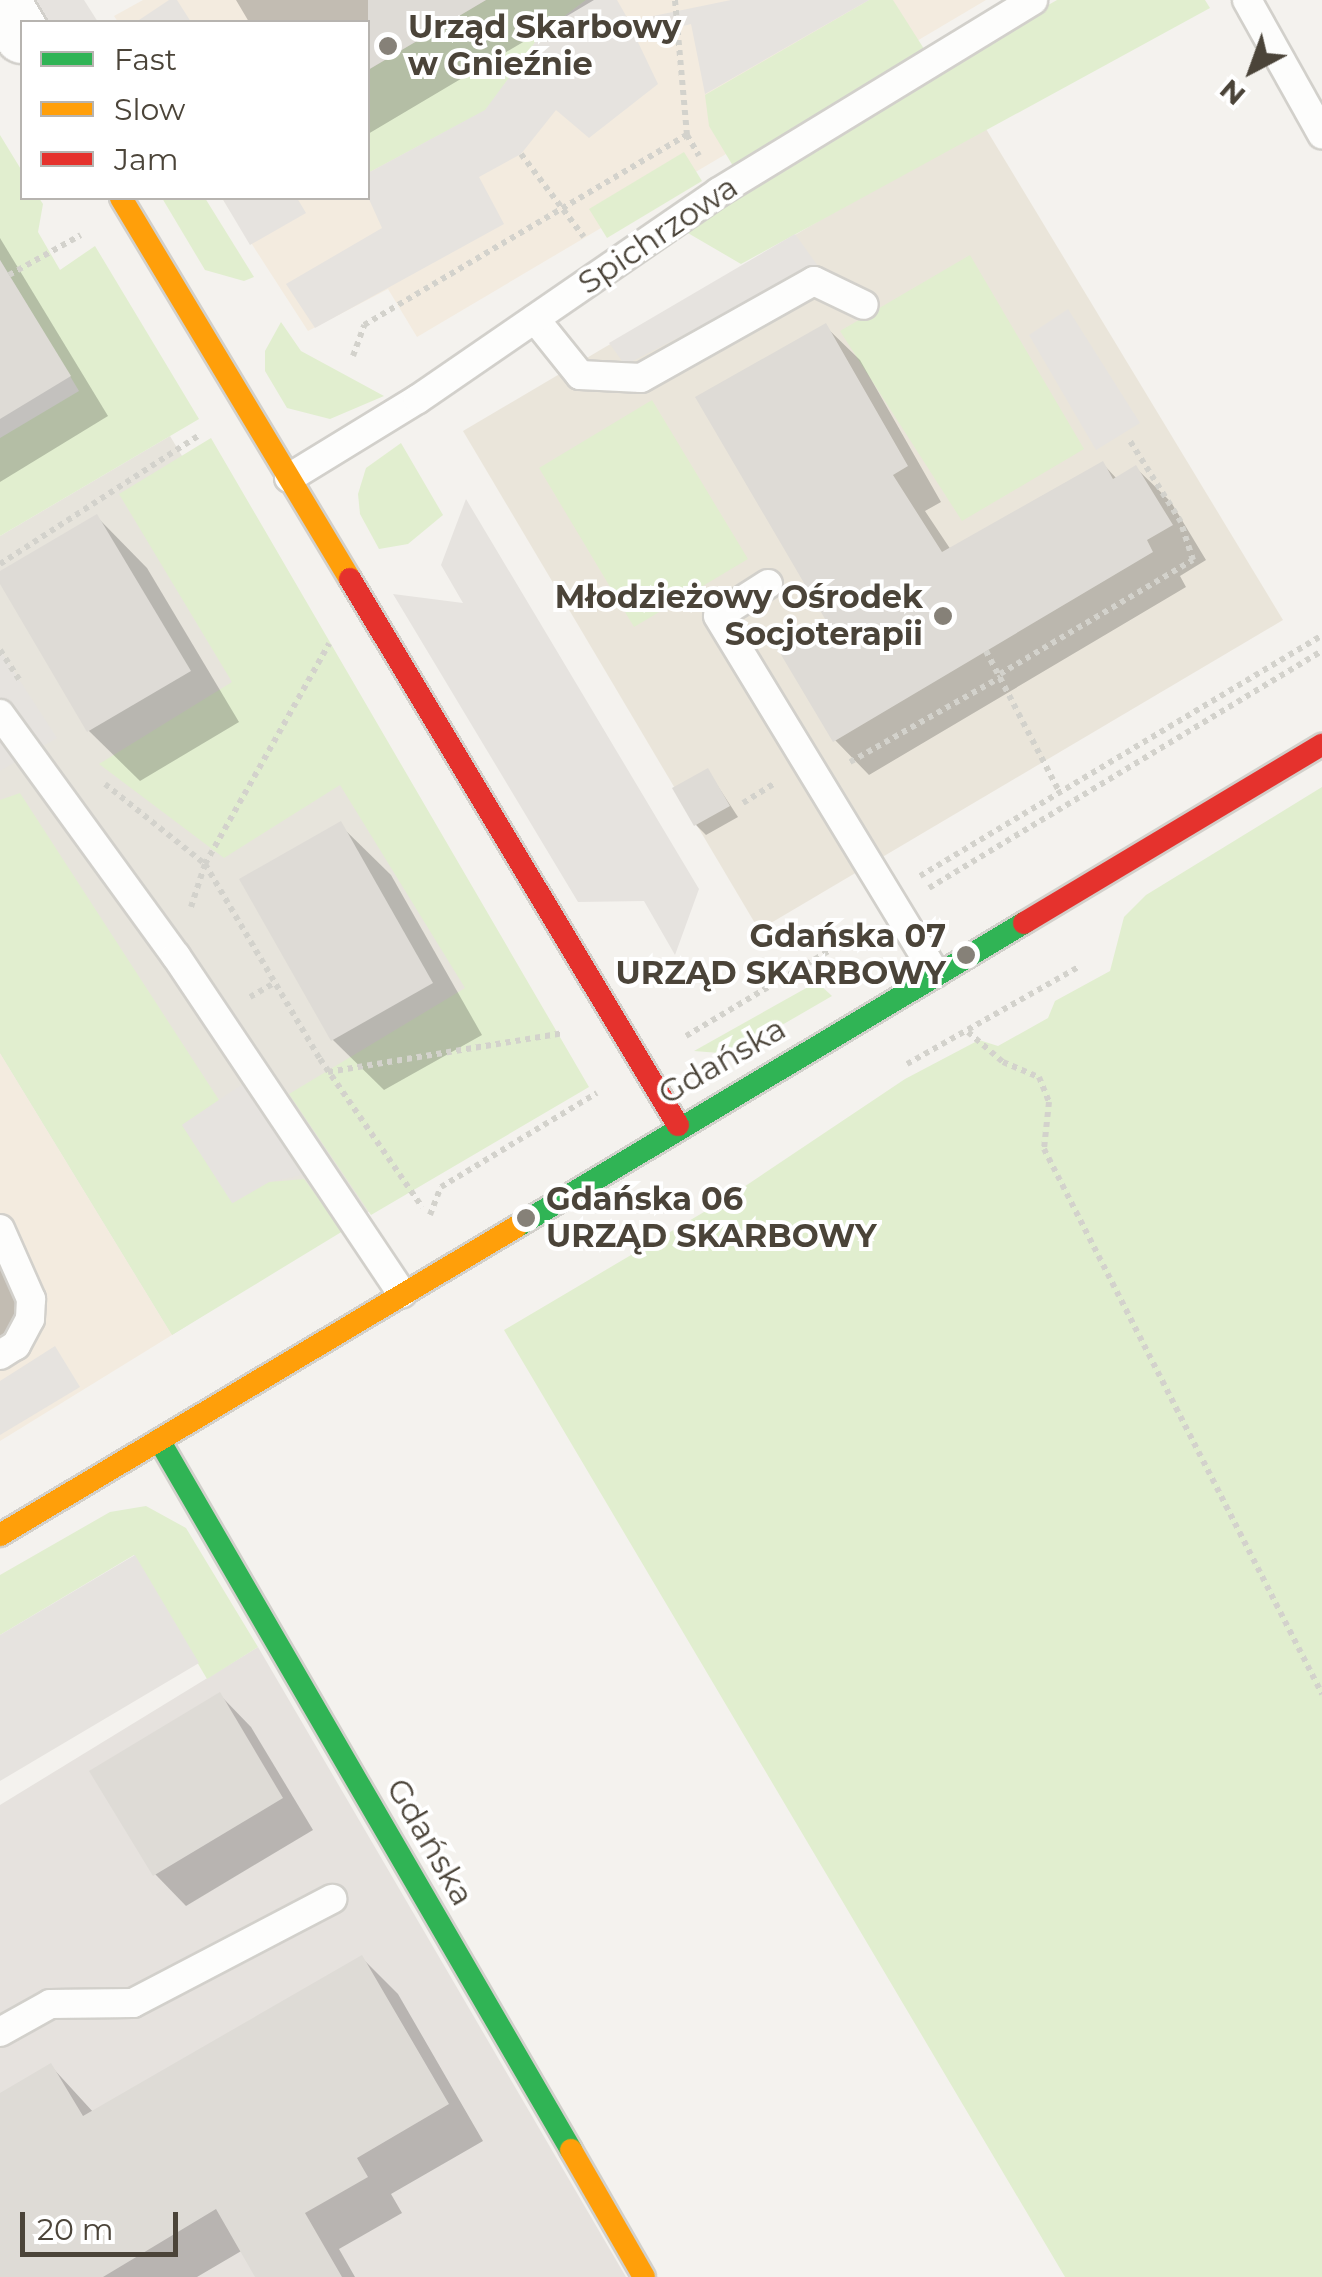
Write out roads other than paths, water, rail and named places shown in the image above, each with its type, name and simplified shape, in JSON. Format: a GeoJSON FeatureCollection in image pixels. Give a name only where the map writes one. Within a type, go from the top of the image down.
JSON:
{"type":"FeatureCollection","features":[{"type":"Feature","properties":{"kind":"street"},"geometry":{"type":"LineString","coordinates":[[2,0],[20,32]]}},
{"type":"Feature","properties":{"kind":"street"},"geometry":{"type":"LineString","coordinates":[[121,200],[678,1124]]}},
{"type":"Feature","properties":{"kind":"street","name":"Gdańska"},"geometry":{"type":"LineString","coordinates":[[0,1535],[678,1124],[1322,745]]}},
{"type":"Feature","properties":{"kind":"street","name":"Gdańska"},"geometry":{"type":"LineString","coordinates":[[159,1440],[644,2277]]}},
{"type":"Feature","properties":{"kind":"lane","name":"Spichrzowa"},"geometry":{"type":"LineString","coordinates":[[288,478],[535,319],[720,192],[1033,0]]}},
{"type":"Feature","properties":{"kind":"lane"},"geometry":{"type":"LineString","coordinates":[[1248,0],[1322,134]]}},
{"type":"Feature","properties":{"kind":"lane"},"geometry":{"type":"LineString","coordinates":[[535,319],[580,375],[640,378],[814,281],[864,305]]}},
{"type":"Feature","properties":{"kind":"lane"},"geometry":{"type":"LineString","coordinates":[[768,584],[718,616],[935,973]]}},
{"type":"Feature","properties":{"kind":"lane"},"geometry":{"type":"LineString","coordinates":[[0,714],[176,956],[402,1292]]}},
{"type":"Feature","properties":{"kind":"lane"},"geometry":{"type":"LineString","coordinates":[[0,1229],[31,1299],[30,1319],[16,1346],[0,1355]]}},
{"type":"Feature","properties":{"kind":"lane"},"geometry":{"type":"LineString","coordinates":[[0,2032],[50,2004],[133,2003],[332,1899]]}},
{"type":"Feature","properties":{"kind":"place","name":"Urząd Skarbowy w Gnieźnie"},"geometry":{"type":"Point","coordinates":[388,46]}},
{"type":"Feature","properties":{"kind":"place","name":"Młodzieżowy Ośrodek Socjoterapii"},"geometry":{"type":"Point","coordinates":[943,616]}},
{"type":"Feature","properties":{"kind":"place","name":"Gdańska 07 URZĄD SKARBOWY"},"geometry":{"type":"Point","coordinates":[966,955]}},
{"type":"Feature","properties":{"kind":"place","name":"Gdańska 06 URZĄD SKARBOWY"},"geometry":{"type":"Point","coordinates":[526,1218]}}]}
